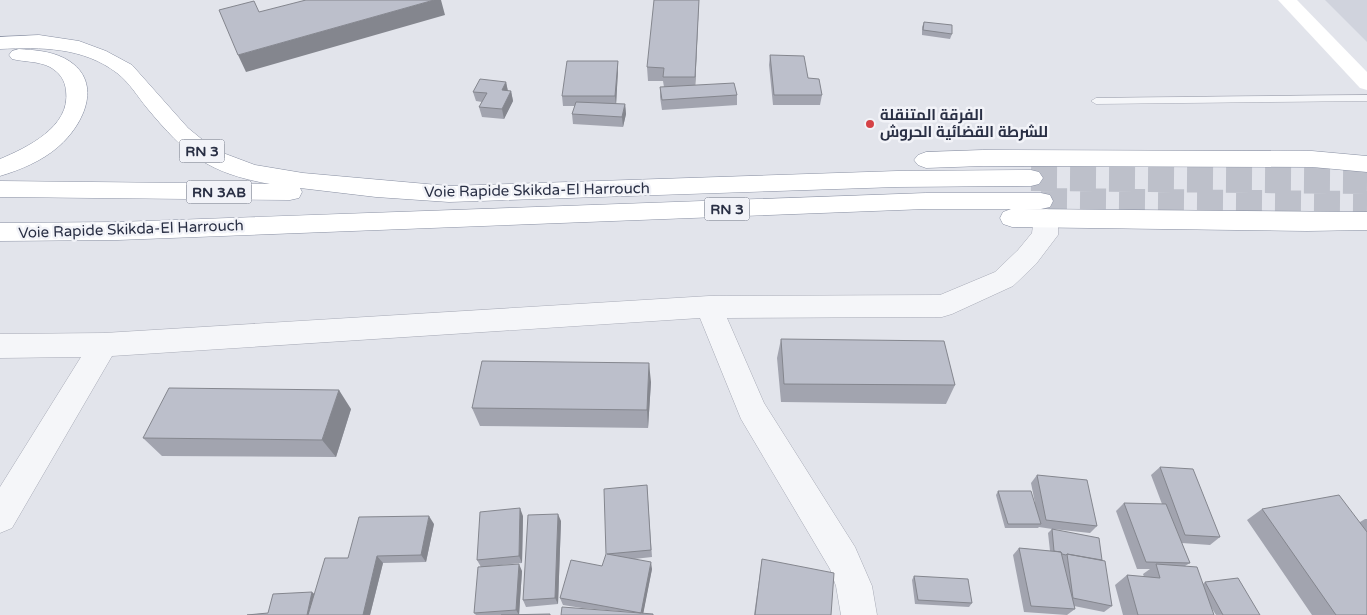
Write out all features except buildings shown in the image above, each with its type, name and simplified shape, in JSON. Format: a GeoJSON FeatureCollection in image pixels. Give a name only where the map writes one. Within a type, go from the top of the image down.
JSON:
{"type":"FeatureCollection","features":[{"type":"Feature","properties":{"kind":"main road"},"geometry":{"type":"LineString","coordinates":[[1287,0],[1367,84]]}},
{"type":"Feature","properties":{"kind":"main road","name":"Voie Rapide Skikda-El Harrouch"},"geometry":{"type":"LineString","coordinates":[[0,42],[39,41],[72,45],[99,55],[125,69],[180,132],[207,155],[234,167],[254,173],[303,181],[439,194],[897,179],[1031,178]]}},
{"type":"Feature","properties":{"kind":"main road"},"geometry":{"type":"LineString","coordinates":[[0,55],[25,55],[46,58],[64,66],[76,79],[78,100],[66,125],[51,140],[34,152],[0,168]]}},
{"type":"Feature","properties":{"kind":"main road"},"geometry":{"type":"LineString","coordinates":[[1303,159],[1345,153],[1367,147]]}},
{"type":"Feature","properties":{"kind":"main road"},"geometry":{"type":"LineString","coordinates":[[585,190],[812,167],[914,160],[983,158],[1303,159],[1367,164]]}},
{"type":"Feature","properties":{"kind":"main road","name":"RN 3AB"},"geometry":{"type":"LineString","coordinates":[[0,189],[439,194]]}},
{"type":"Feature","properties":{"kind":"main road","name":"Voie Rapide Skikda-El Harrouch"},"geometry":{"type":"LineString","coordinates":[[0,232],[118,231],[414,219],[506,218],[679,221],[1044,210],[1338,222]]}},
{"type":"Feature","properties":{"kind":"main road","name":"RN 3AB"},"geometry":{"type":"LineString","coordinates":[[0,214],[414,219]]}},
{"type":"Feature","properties":{"kind":"main road"},"geometry":{"type":"LineString","coordinates":[[1338,222],[1367,221]]}},
{"type":"Feature","properties":{"kind":"main road"},"geometry":{"type":"LineString","coordinates":[[1338,222],[1367,226]]}},
{"type":"Feature","properties":{"kind":"street"},"geometry":{"type":"LineString","coordinates":[[0,346],[104,345],[708,307],[942,306],[1004,279],[1027,257],[1045,235],[1044,210]]}},
{"type":"Feature","properties":{"kind":"street"},"geometry":{"type":"LineString","coordinates":[[708,307],[752,410],[843,559],[854,586],[859,615]]}},
{"type":"Feature","properties":{"kind":"street"},"geometry":{"type":"LineString","coordinates":[[0,517],[104,345]]}},
{"type":"Feature","properties":{"kind":"lane"},"geometry":{"type":"LineString","coordinates":[[1096,101],[1367,98]]}},
{"type":"Feature","properties":{"kind":"shaded area"},"geometry":{"type":"Polygon","coordinates":[[[1325,0],[1367,0],[1367,42],[1325,0]]]}},
{"type":"Feature","properties":{"kind":"tunnel"},"geometry":{"type":"LineString","coordinates":[[1031,178],[1367,181]]}},
{"type":"Feature","properties":{"kind":"tunnel"},"geometry":{"type":"LineString","coordinates":[[1041,201],[1367,204]]}},
{"type":"Feature","properties":{"kind":"place","name":"الفرقة المتنقلة للشرطة القضائية الحروش"},"geometry":{"type":"Point","coordinates":[870,124]}}]}
